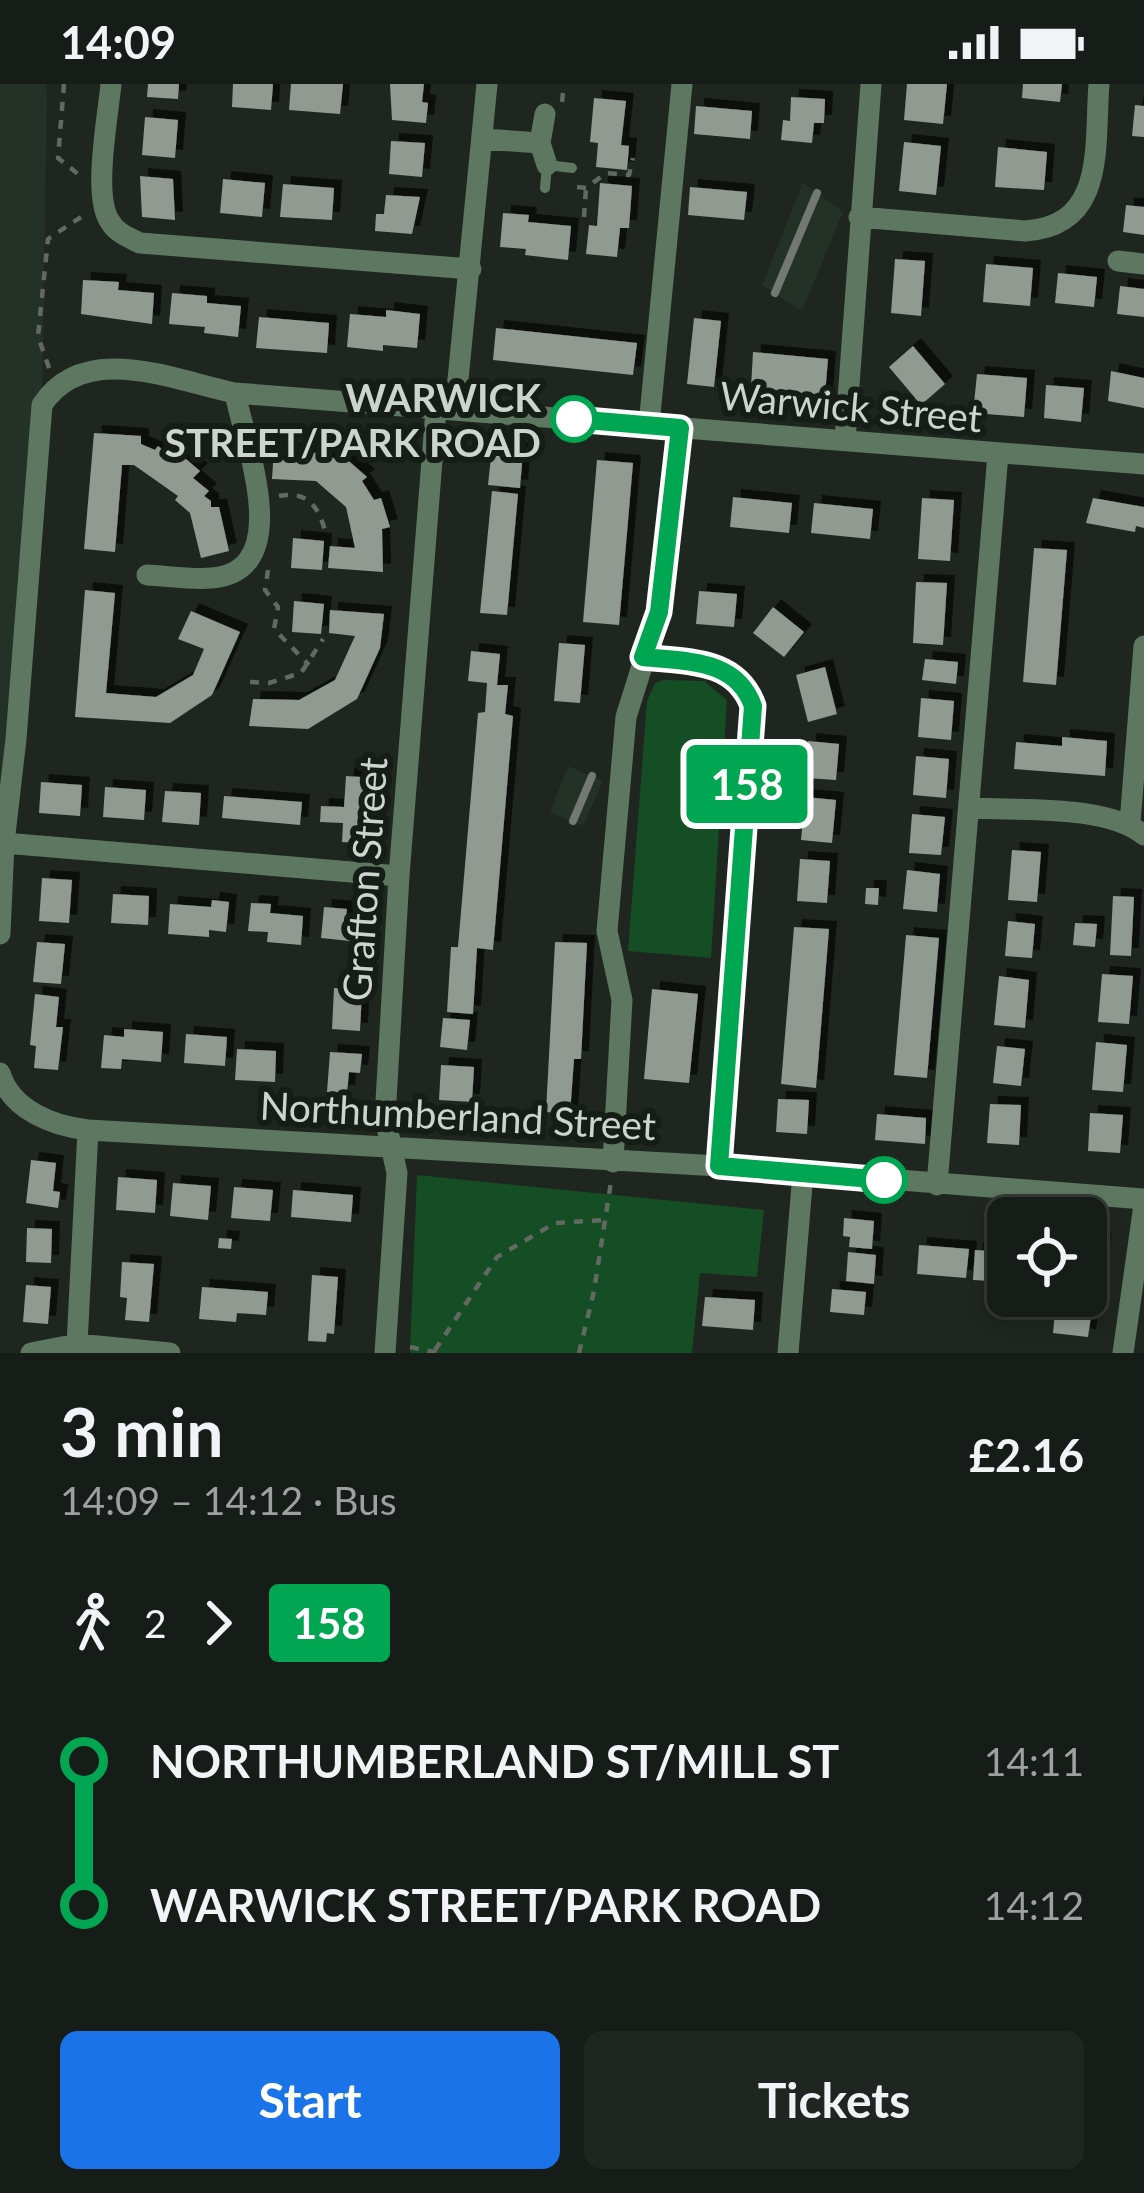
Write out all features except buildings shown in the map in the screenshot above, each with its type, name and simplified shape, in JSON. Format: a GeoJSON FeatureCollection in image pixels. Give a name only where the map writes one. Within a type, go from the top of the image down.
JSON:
{"type":"FeatureCollection","features":[{"type":"Feature","properties":{"kind":"street"},"geometry":{"type":"LineString","coordinates":[[111,84],[102,197],[107,218],[121,234],[140,243],[471,268]]}},
{"type":"Feature","properties":{"kind":"street","name":"Grafton Street"},"geometry":{"type":"LineString","coordinates":[[386,1349],[397,1173],[385,1118],[399,876],[445,410],[471,268],[487,84]]}},
{"type":"Feature","properties":{"kind":"street"},"geometry":{"type":"LineString","coordinates":[[649,425],[682,84]]}},
{"type":"Feature","properties":{"kind":"street"},"geometry":{"type":"LineString","coordinates":[[844,440],[871,84]]}},
{"type":"Feature","properties":{"kind":"street"},"geometry":{"type":"LineString","coordinates":[[859,217],[1025,231],[1048,230],[1070,218],[1084,202],[1092,177],[1099,84]]}},
{"type":"Feature","properties":{"kind":"street"},"geometry":{"type":"LineString","coordinates":[[483,139],[543,154],[545,106]]}},
{"type":"Feature","properties":{"kind":"street"},"geometry":{"type":"LineString","coordinates":[[1118,261],[1144,264]]}},
{"type":"Feature","properties":{"kind":"street","name":"Warwick Street"},"geometry":{"type":"LineString","coordinates":[[56,384],[83,372],[116,367],[236,393],[1144,464]]}},
{"type":"Feature","properties":{"kind":"street"},"geometry":{"type":"LineString","coordinates":[[0,934],[38,432],[42,405],[56,384]]}},
{"type":"Feature","properties":{"kind":"street"},"geometry":{"type":"LineString","coordinates":[[147,575],[217,578],[252,554],[262,528],[260,500],[236,393]]}},
{"type":"Feature","properties":{"kind":"street"},"geometry":{"type":"LineString","coordinates":[[613,1162],[622,1000],[607,931],[626,717],[659,612],[680,428]]}},
{"type":"Feature","properties":{"kind":"street"},"geometry":{"type":"LineString","coordinates":[[937,1185],[998,454]]}},
{"type":"Feature","properties":{"kind":"street"},"geometry":{"type":"LineString","coordinates":[[971,808],[1104,816],[1137,829],[1144,646]]}},
{"type":"Feature","properties":{"kind":"street"},"geometry":{"type":"LineString","coordinates":[[643,657],[714,666],[746,685],[753,706],[719,1166]]}},
{"type":"Feature","properties":{"kind":"street"},"geometry":{"type":"LineString","coordinates":[[4,843],[399,876]]}},
{"type":"Feature","properties":{"kind":"street","name":"Northumberland Street"},"geometry":{"type":"LineString","coordinates":[[1,1081],[24,1108],[65,1127],[88,1130],[719,1166],[1144,1202]]}},
{"type":"Feature","properties":{"kind":"street"},"geometry":{"type":"LineString","coordinates":[[76,1344],[88,1130]]}},
{"type":"Feature","properties":{"kind":"street"},"geometry":{"type":"LineString","coordinates":[[788,1353],[802,1173]]}},
{"type":"Feature","properties":{"kind":"street"},"geometry":{"type":"LineString","coordinates":[[1123,1353],[1136,1321],[1144,1202]]}},
{"type":"Feature","properties":{"kind":"street"},"geometry":{"type":"LineString","coordinates":[[32,1353],[76,1344],[170,1353]]}},
{"type":"Feature","properties":{"kind":"lane"},"geometry":{"type":"LineString","coordinates":[[543,154],[572,169]]}},
{"type":"Feature","properties":{"kind":"lane"},"geometry":{"type":"LineString","coordinates":[[543,154],[545,188]]}},
{"type":"Feature","properties":{"kind":"path"},"geometry":{"type":"LineString","coordinates":[[64,84],[58,158],[88,181]]}},
{"type":"Feature","properties":{"kind":"path"},"geometry":{"type":"LineString","coordinates":[[584,217],[586,188],[606,173],[629,175],[633,158]]}},
{"type":"Feature","properties":{"kind":"path"},"geometry":{"type":"LineString","coordinates":[[56,384],[38,337],[48,239],[87,213]]}},
{"type":"Feature","properties":{"kind":"path"},"geometry":{"type":"LineString","coordinates":[[260,500],[302,496],[321,513],[326,535]]}},
{"type":"Feature","properties":{"kind":"path"},"geometry":{"type":"LineString","coordinates":[[252,554],[269,567],[265,590],[278,607],[274,629],[309,665]]}},
{"type":"Feature","properties":{"kind":"path"},"geometry":{"type":"LineString","coordinates":[[250,682],[289,679],[309,665],[323,639]]}},
{"type":"Feature","properties":{"kind":"path"},"geometry":{"type":"LineString","coordinates":[[579,1353],[613,1162]]}},
{"type":"Feature","properties":{"kind":"path"},"geometry":{"type":"LineString","coordinates":[[386,1349],[436,1352],[497,1257],[556,1223],[605,1220]]}},
{"type":"Feature","properties":{"kind":"shaded area"},"geometry":{"type":"Polygon","coordinates":[[[0,84],[47,84],[42,405],[0,916],[0,84]]]}},
{"type":"Feature","properties":{"kind":"shaded area"},"geometry":{"type":"Polygon","coordinates":[[[803,183],[843,212],[802,311],[762,285],[803,183]]]}},
{"type":"Feature","properties":{"kind":"shaded area"},"geometry":{"type":"Polygon","coordinates":[[[568,766],[603,781],[583,826],[550,812],[568,766]]]}},
{"type":"Feature","properties":{"kind":"green space"},"geometry":{"type":"Polygon","coordinates":[[[704,681],[727,700],[711,958],[628,951],[647,701],[655,683],[704,681]]]}},
{"type":"Feature","properties":{"kind":"green space"},"geometry":{"type":"Polygon","coordinates":[[[417,1175],[764,1210],[757,1277],[700,1273],[692,1353],[410,1353],[417,1175]]]}},
{"type":"Feature","properties":{"kind":"railway"},"geometry":{"type":"LineString","coordinates":[[775,293],[817,193]]}},
{"type":"Feature","properties":{"kind":"railway"},"geometry":{"type":"LineString","coordinates":[[573,821],[592,776]]}},
{"type":"Feature","properties":{"kind":"bus line","name":"158"},"geometry":{"type":"LineString","coordinates":[[574,419],[680,428],[659,612],[643,657],[714,666],[746,685],[753,706],[719,1166],[884,1180]]}},
{"type":"Feature","properties":{"kind":"place","name":"WARWICK STREET/PARK ROAD"},"geometry":{"type":"Point","coordinates":[574,419]}}]}
